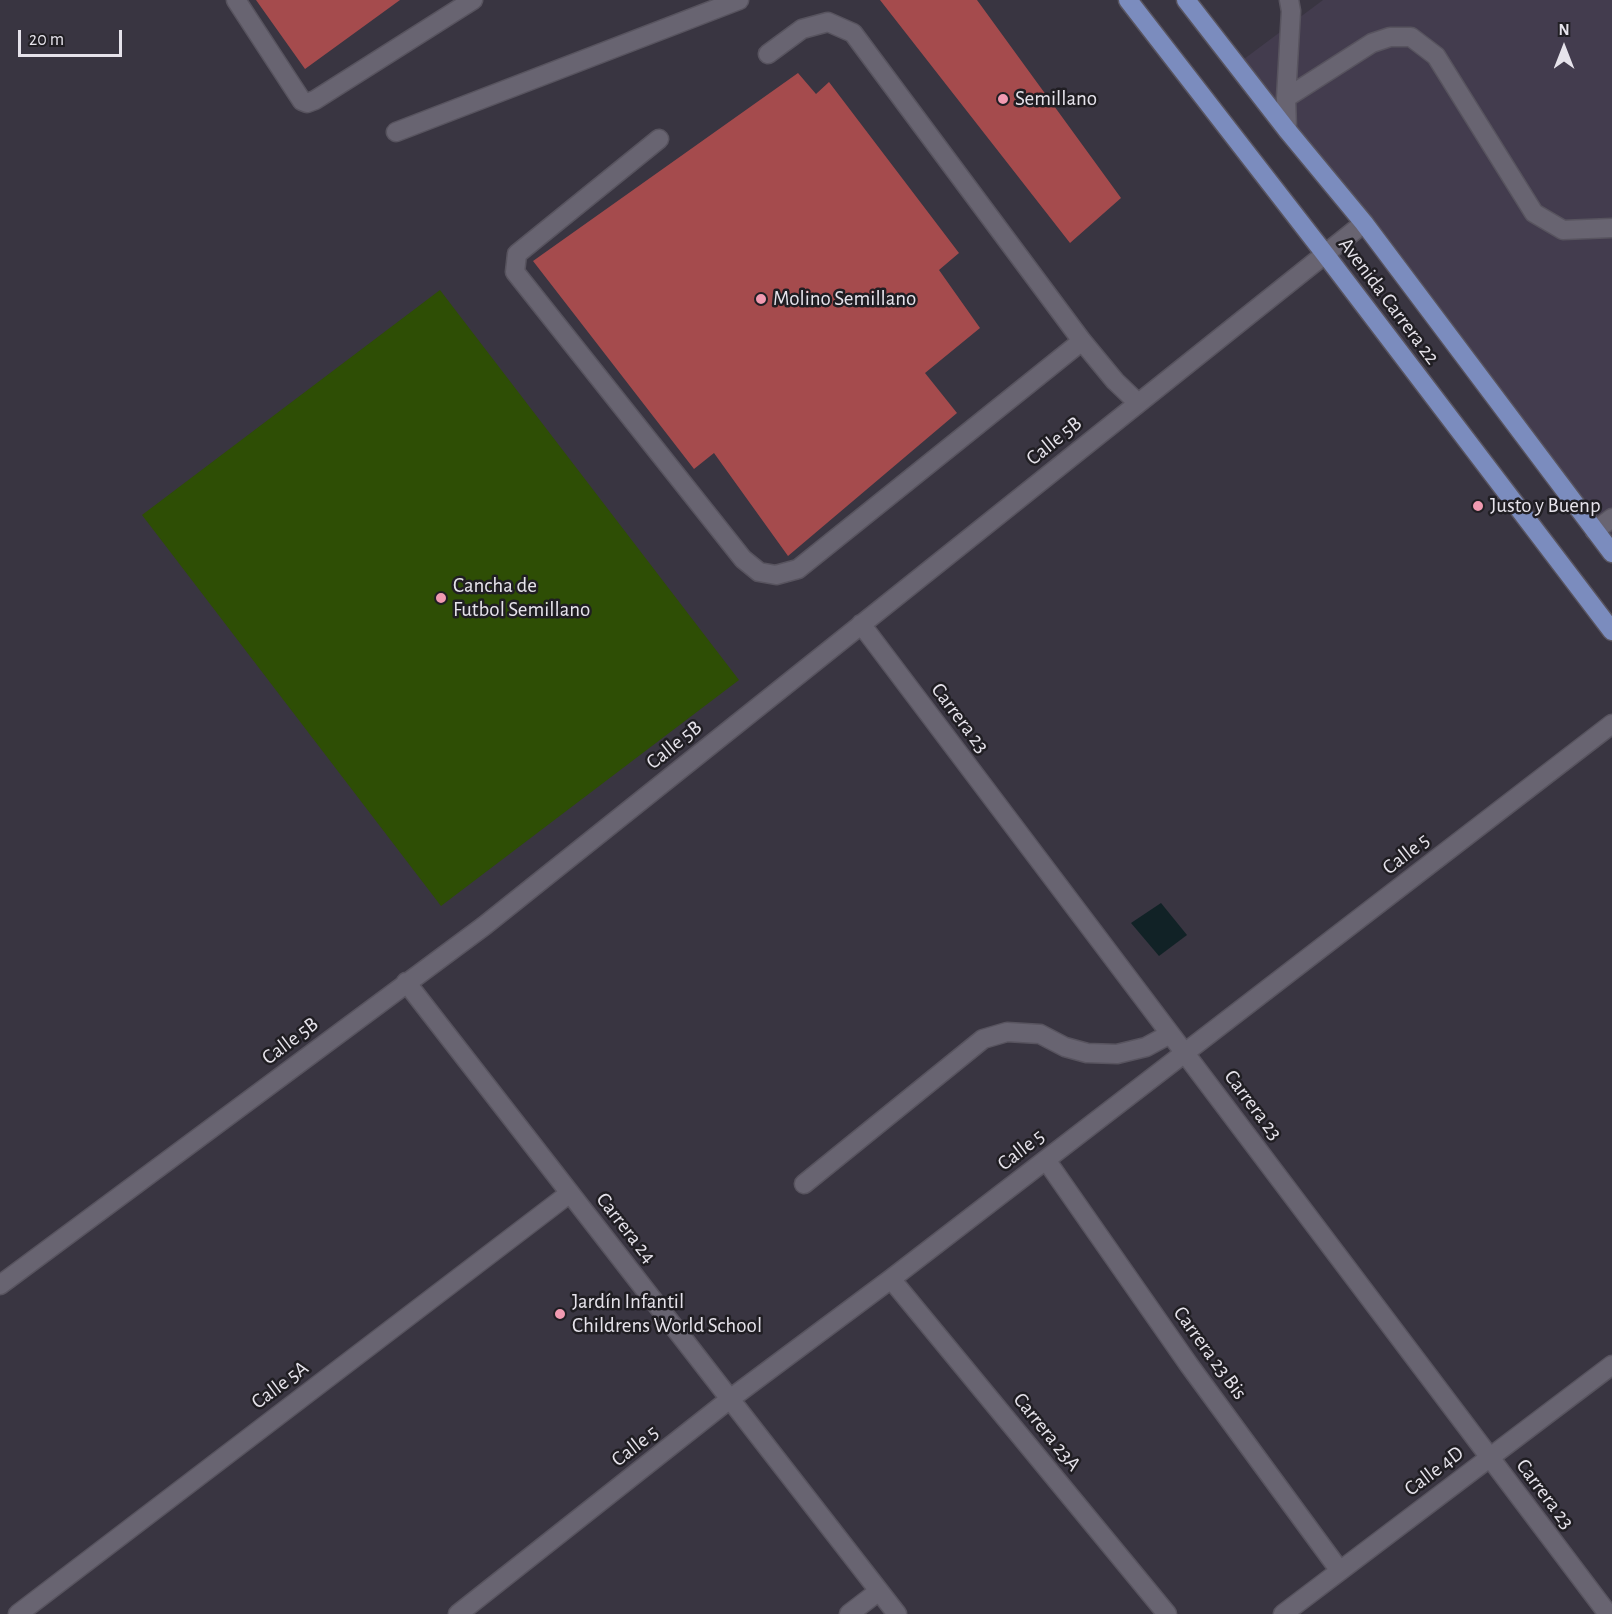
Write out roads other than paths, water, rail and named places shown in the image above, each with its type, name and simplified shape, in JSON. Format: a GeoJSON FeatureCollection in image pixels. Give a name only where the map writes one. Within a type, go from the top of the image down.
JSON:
{"type":"FeatureCollection","features":[{"type":"Feature","properties":{"kind":"main road","name":"Avenida Carrera 22"},"geometry":{"type":"LineString","coordinates":[[1128,0],[1325,254],[1612,632]]}},
{"type":"Feature","properties":{"kind":"main road","name":"Avenida Carrera 22"},"geometry":{"type":"LineString","coordinates":[[1186,0],[1287,130],[1364,223],[1612,553]]}},
{"type":"Feature","properties":{"kind":"street"},"geometry":{"type":"LineString","coordinates":[[236,0],[302,102],[308,103],[473,0]]}},
{"type":"Feature","properties":{"kind":"street"},"geometry":{"type":"LineString","coordinates":[[396,132],[739,0]]}},
{"type":"Feature","properties":{"kind":"street"},"geometry":{"type":"LineString","coordinates":[[1287,4],[1287,130]]}},
{"type":"Feature","properties":{"kind":"street"},"geometry":{"type":"LineString","coordinates":[[768,54],[802,29],[828,22],[853,33],[1082,341],[1115,381],[1138,403]]}},
{"type":"Feature","properties":{"kind":"street"},"geometry":{"type":"LineString","coordinates":[[1286,98],[1372,43],[1389,36],[1411,37],[1436,56],[1534,213],[1563,230],[1612,228]]}},
{"type":"Feature","properties":{"kind":"street"},"geometry":{"type":"LineString","coordinates":[[659,138],[518,254],[515,272],[744,558],[759,572],[776,575],[798,569],[1082,341]]}},
{"type":"Feature","properties":{"kind":"street","name":"Calle 5B"},"geometry":{"type":"LineString","coordinates":[[0,1285],[484,926],[1364,223]]}},
{"type":"Feature","properties":{"kind":"street"},"geometry":{"type":"LineString","coordinates":[[1595,531],[1612,518]]}},
{"type":"Feature","properties":{"kind":"street","name":"Carrera 23"},"geometry":{"type":"LineString","coordinates":[[861,624],[1608,1614]]}},
{"type":"Feature","properties":{"kind":"street","name":"Calle 5"},"geometry":{"type":"LineString","coordinates":[[458,1614],[730,1399],[891,1279],[1612,724]]}},
{"type":"Feature","properties":{"kind":"street","name":"Carrera 24"},"geometry":{"type":"LineString","coordinates":[[406,982],[897,1614]]}},
{"type":"Feature","properties":{"kind":"street"},"geometry":{"type":"LineString","coordinates":[[804,1184],[983,1040],[1007,1032],[1040,1034],[1065,1047],[1087,1053],[1117,1054],[1146,1047],[1170,1034]]}},
{"type":"Feature","properties":{"kind":"street","name":"Carrera 23 Bis"},"geometry":{"type":"LineString","coordinates":[[1046,1160],[1189,1365],[1340,1571]]}},
{"type":"Feature","properties":{"kind":"street","name":"Calle 5A"},"geometry":{"type":"LineString","coordinates":[[18,1614],[570,1193]]}},
{"type":"Feature","properties":{"kind":"street","name":"Carrera 23A"},"geometry":{"type":"LineString","coordinates":[[891,1279],[1167,1614]]}},
{"type":"Feature","properties":{"kind":"street","name":"Calle 4D"},"geometry":{"type":"LineString","coordinates":[[1283,1614],[1612,1365]]}},
{"type":"Feature","properties":{"kind":"street"},"geometry":{"type":"LineString","coordinates":[[849,1614],[879,1591]]}},
{"type":"Feature","properties":{"kind":"place","name":"Semillano"},"geometry":{"type":"Point","coordinates":[1003,99]}},
{"type":"Feature","properties":{"kind":"place","name":"Molino Semillano"},"geometry":{"type":"Point","coordinates":[761,299]}},
{"type":"Feature","properties":{"kind":"place","name":"Justo y Buenp"},"geometry":{"type":"Point","coordinates":[1478,506]}},
{"type":"Feature","properties":{"kind":"place","name":"Cancha de Futbol Semillano"},"geometry":{"type":"Point","coordinates":[441,598]}},
{"type":"Feature","properties":{"kind":"place","name":"Jardín Infantil Childrens World School"},"geometry":{"type":"Point","coordinates":[560,1314]}}]}
